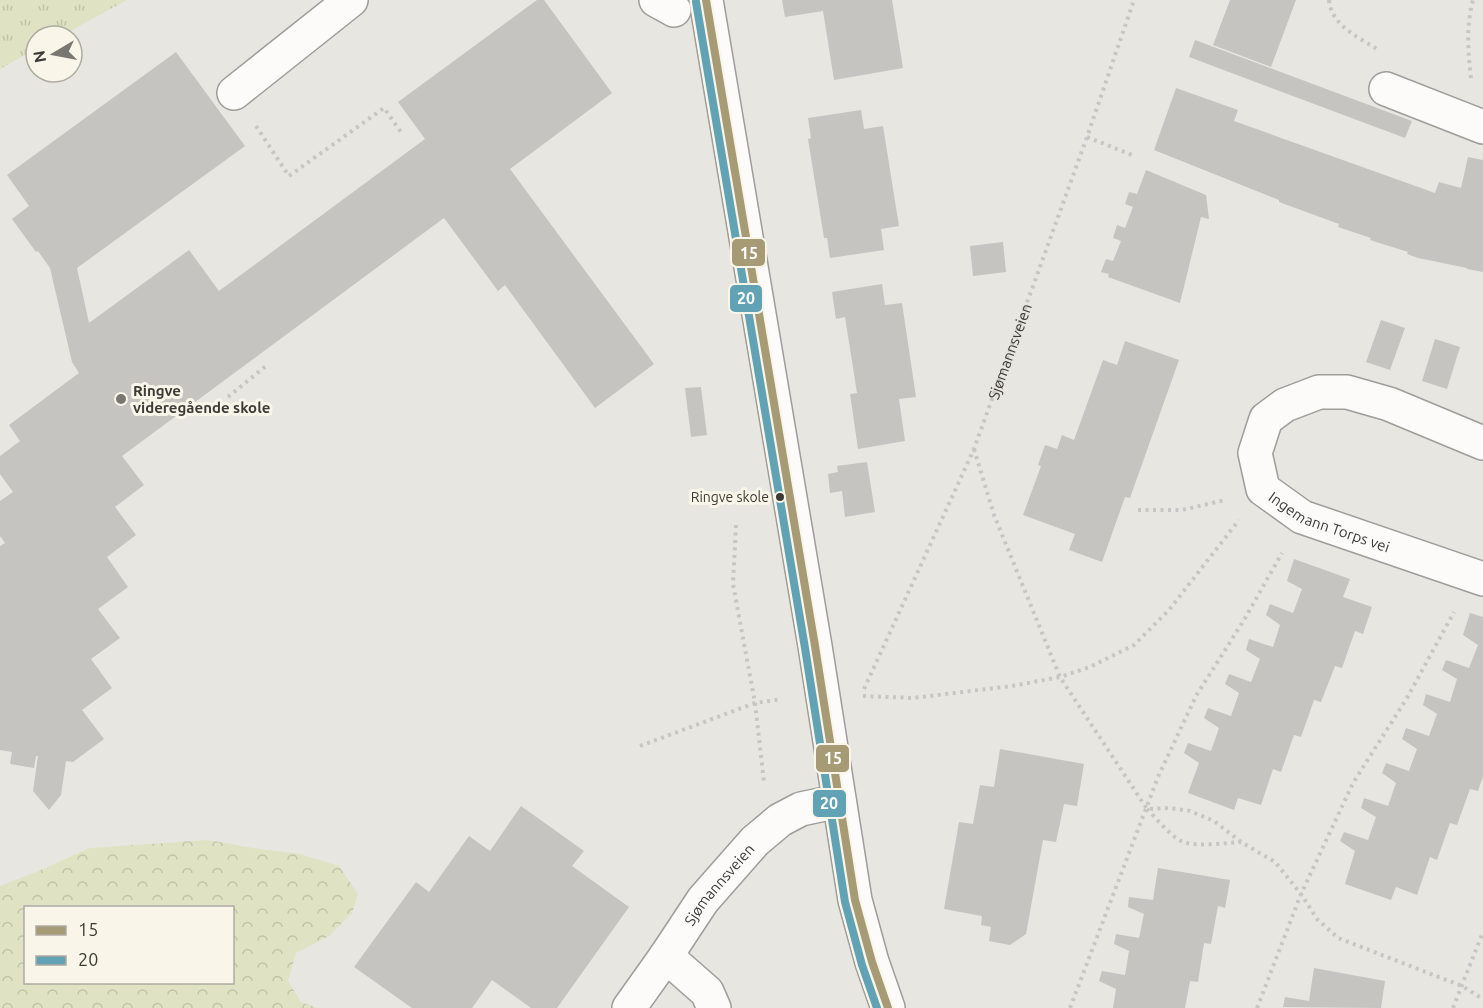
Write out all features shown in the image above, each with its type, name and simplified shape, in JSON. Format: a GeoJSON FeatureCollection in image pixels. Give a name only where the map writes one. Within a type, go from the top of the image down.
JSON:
{"type":"FeatureCollection","features":[{"type":"Feature","properties":{"kind":"street"},"geometry":{"type":"LineString","coordinates":[[234,93],[351,0]]}},
{"type":"Feature","properties":{"kind":"street"},"geometry":{"type":"LineString","coordinates":[[706,0],[815,646],[855,900],[872,962],[888,1008]]}},
{"type":"Feature","properties":{"kind":"street"},"geometry":{"type":"LineString","coordinates":[[1389,90],[1479,125]]}},
{"type":"Feature","properties":{"kind":"street","name":"Ingemann Torps vei"},"geometry":{"type":"LineString","coordinates":[[1476,577],[1302,517],[1263,489],[1255,453],[1266,419],[1285,405],[1319,392],[1347,392],[1389,404],[1483,443]]}},
{"type":"Feature","properties":{"kind":"street","name":"Sjømannsveien"},"geometry":{"type":"LineString","coordinates":[[629,1008],[703,900],[755,841],[780,820],[801,809],[839,801]]}},
{"type":"Feature","properties":{"kind":"street"},"geometry":{"type":"LineString","coordinates":[[666,956],[707,992],[714,1008]]}},
{"type":"Feature","properties":{"kind":"path","name":"Sjømannsveien"},"geometry":{"type":"LineString","coordinates":[[861,696],[974,449],[1134,0]]}},
{"type":"Feature","properties":{"kind":"path"},"geometry":{"type":"LineString","coordinates":[[1329,0],[1333,15],[1342,25],[1390,57],[1394,63],[1389,90]]}},
{"type":"Feature","properties":{"kind":"path"},"geometry":{"type":"LineString","coordinates":[[1473,0],[1469,14],[1467,49],[1479,125]]}},
{"type":"Feature","properties":{"kind":"path"},"geometry":{"type":"LineString","coordinates":[[234,93],[289,176],[384,108],[403,135]]}},
{"type":"Feature","properties":{"kind":"path"},"geometry":{"type":"LineString","coordinates":[[1087,137],[1132,154]]}},
{"type":"Feature","properties":{"kind":"path"},"geometry":{"type":"LineString","coordinates":[[228,397],[266,366]]}},
{"type":"Feature","properties":{"kind":"path"},"geometry":{"type":"LineString","coordinates":[[974,449],[994,515],[1060,677],[1147,809],[1168,831],[1183,842],[1204,844],[1241,842]]}},
{"type":"Feature","properties":{"kind":"path"},"geometry":{"type":"LineString","coordinates":[[1138,510],[1182,510],[1225,501],[1263,489]]}},
{"type":"Feature","properties":{"kind":"path"},"geometry":{"type":"LineString","coordinates":[[854,695],[913,698],[1012,686],[1060,677],[1090,667],[1134,645],[1169,610],[1263,489]]}},
{"type":"Feature","properties":{"kind":"path"},"geometry":{"type":"LineString","coordinates":[[1070,1008],[1158,777],[1196,696],[1244,620],[1302,517]]}},
{"type":"Feature","properties":{"kind":"path"},"geometry":{"type":"LineString","coordinates":[[736,525],[733,584],[754,703],[764,782]]}},
{"type":"Feature","properties":{"kind":"path"},"geometry":{"type":"LineString","coordinates":[[1257,1008],[1301,894],[1353,783],[1407,698],[1456,608],[1476,577]]}},
{"type":"Feature","properties":{"kind":"path"},"geometry":{"type":"LineString","coordinates":[[640,747],[754,703],[787,699]]}},
{"type":"Feature","properties":{"kind":"path"},"geometry":{"type":"LineString","coordinates":[[1147,809],[1170,808],[1190,811],[1214,821],[1241,842],[1275,862],[1301,894],[1317,919],[1338,938],[1462,986],[1483,999]]}},
{"type":"Feature","properties":{"kind":"path"},"geometry":{"type":"LineString","coordinates":[[1453,1008],[1483,932]]}},
{"type":"Feature","properties":{"kind":"green space"},"geometry":{"type":"Polygon","coordinates":[[[0,0],[127,0],[83,24],[24,24],[24,56],[0,69],[0,0]]]}},
{"type":"Feature","properties":{"kind":"green space"},"geometry":{"type":"Polygon","coordinates":[[[208,840],[300,854],[339,866],[358,894],[352,913],[329,936],[296,953],[288,981],[301,1002],[317,1008],[0,1008],[0,886],[90,848],[208,840]]]}},
{"type":"Feature","properties":{"kind":"building","name":"Ringve videregående skole"},"geometry":{"type":"Polygon","coordinates":[[[537,0],[544,0],[612,93],[510,169],[654,364],[595,408],[505,285],[498,291],[444,218],[122,456],[144,485],[115,507],[136,535],[107,557],[128,587],[98,609],[120,638],[91,659],[112,688],[82,710],[104,739],[73,762],[66,761],[61,795],[49,810],[33,791],[38,756],[36,756],[34,768],[10,764],[12,752],[0,750],[0,546],[5,543],[0,536],[0,501],[13,492],[0,474],[0,456],[20,441],[9,425],[79,373],[72,362],[50,268],[12,219],[29,206],[7,175],[176,52],[245,146],[77,268],[89,323],[189,250],[219,291],[425,139],[398,102],[537,0]]]}},
{"type":"Feature","properties":{"kind":"building"},"geometry":{"type":"Polygon","coordinates":[[[782,0],[892,0],[903,68],[834,80],[823,11],[785,17],[782,0]]]}},
{"type":"Feature","properties":{"kind":"building"},"geometry":{"type":"Polygon","coordinates":[[[1230,0],[1296,0],[1271,67],[1213,45],[1230,0]]]}},
{"type":"Feature","properties":{"kind":"building"},"geometry":{"type":"Polygon","coordinates":[[[1195,40],[1412,121],[1405,138],[1189,57],[1195,40]]]}},
{"type":"Feature","properties":{"kind":"building"},"geometry":{"type":"Polygon","coordinates":[[[1176,88],[1238,110],[1234,121],[1435,193],[1439,182],[1461,188],[1468,157],[1483,160],[1483,272],[1407,254],[1408,252],[1370,240],[1371,238],[1338,227],[1339,224],[1279,202],[1279,200],[1154,150],[1176,88]]]}},
{"type":"Feature","properties":{"kind":"building"},"geometry":{"type":"Polygon","coordinates":[[[861,110],[864,129],[883,126],[899,226],[881,229],[884,250],[830,258],[827,238],[824,238],[808,139],[811,138],[808,118],[861,110]]]}},
{"type":"Feature","properties":{"kind":"building"},"geometry":{"type":"Polygon","coordinates":[[[1146,170],[1206,195],[1209,219],[1201,217],[1180,303],[1108,277],[1109,274],[1101,272],[1106,259],[1113,261],[1121,241],[1113,238],[1117,225],[1125,228],[1133,207],[1125,204],[1129,192],[1137,194],[1146,170]]]}},
{"type":"Feature","properties":{"kind":"building"},"geometry":{"type":"Polygon","coordinates":[[[1003,242],[1006,272],[973,276],[970,246],[1003,242]]]}},
{"type":"Feature","properties":{"kind":"building"},"geometry":{"type":"Polygon","coordinates":[[[882,284],[885,305],[902,303],[916,397],[899,399],[905,441],[858,449],[850,394],[857,393],[845,317],[836,319],[832,292],[882,284]]]}},
{"type":"Feature","properties":{"kind":"building"},"geometry":{"type":"Polygon","coordinates":[[[1381,320],[1405,328],[1390,370],[1366,362],[1381,320]]]}},
{"type":"Feature","properties":{"kind":"building"},"geometry":{"type":"Polygon","coordinates":[[[1435,339],[1460,347],[1447,389],[1422,381],[1435,339]]]}},
{"type":"Feature","properties":{"kind":"building"},"geometry":{"type":"Polygon","coordinates":[[[1125,341],[1179,360],[1130,498],[1125,497],[1102,562],[1069,550],[1075,534],[1023,515],[1041,466],[1038,465],[1045,445],[1057,449],[1062,435],[1074,440],[1103,360],[1117,365],[1125,341]]]}},
{"type":"Feature","properties":{"kind":"building"},"geometry":{"type":"Polygon","coordinates":[[[701,387],[707,435],[691,437],[685,388],[701,387]]]}},
{"type":"Feature","properties":{"kind":"building"},"geometry":{"type":"Polygon","coordinates":[[[867,462],[875,512],[845,517],[842,491],[830,493],[828,474],[838,472],[837,466],[867,462]]]}},
{"type":"Feature","properties":{"kind":"building"},"geometry":{"type":"Polygon","coordinates":[[[1294,559],[1350,579],[1343,597],[1372,607],[1363,634],[1355,631],[1342,668],[1335,666],[1321,702],[1314,700],[1301,737],[1294,735],[1281,772],[1273,769],[1261,805],[1238,798],[1234,810],[1188,793],[1199,763],[1184,753],[1188,743],[1211,751],[1219,728],[1204,718],[1208,708],[1231,716],[1239,693],[1225,684],[1229,674],[1251,682],[1260,659],[1246,650],[1249,639],[1273,647],[1280,625],[1266,615],[1270,604],[1293,613],[1302,589],[1287,581],[1294,559]]]}},
{"type":"Feature","properties":{"kind":"building"},"geometry":{"type":"Polygon","coordinates":[[[1470,613],[1483,617],[1483,776],[1478,791],[1470,789],[1457,825],[1450,823],[1437,860],[1430,857],[1417,895],[1396,887],[1391,900],[1345,884],[1355,851],[1340,841],[1344,832],[1368,840],[1376,817],[1361,808],[1364,798],[1388,806],[1396,783],[1382,773],[1386,763],[1409,771],[1417,749],[1402,739],[1406,728],[1429,736],[1437,714],[1423,705],[1426,694],[1450,702],[1457,679],[1442,670],[1446,660],[1469,668],[1478,645],[1463,635],[1470,613]]]}},
{"type":"Feature","properties":{"kind":"building"},"geometry":{"type":"Polygon","coordinates":[[[1000,749],[1084,764],[1077,806],[1064,804],[1056,842],[1043,840],[1026,934],[1010,945],[989,941],[991,927],[981,925],[982,916],[944,909],[959,822],[973,824],[980,785],[994,787],[1000,749]]]}},
{"type":"Feature","properties":{"kind":"building"},"geometry":{"type":"Polygon","coordinates":[[[521,806],[584,851],[572,866],[629,907],[557,1008],[531,1008],[492,980],[472,1008],[412,1008],[354,967],[416,882],[429,892],[469,836],[490,851],[521,806]]]}},
{"type":"Feature","properties":{"kind":"building"},"geometry":{"type":"Polygon","coordinates":[[[1158,868],[1230,880],[1225,908],[1218,906],[1211,944],[1204,943],[1198,982],[1190,981],[1185,1008],[1113,1008],[1116,989],[1099,981],[1102,971],[1125,975],[1129,951],[1114,944],[1116,934],[1139,938],[1144,914],[1128,907],[1129,897],[1153,900],[1158,868]]]}},
{"type":"Feature","properties":{"kind":"building"},"geometry":{"type":"Polygon","coordinates":[[[1314,968],[1385,981],[1381,1008],[1283,1007],[1285,997],[1309,1001],[1314,968]]]}},
{"type":"Feature","properties":{"kind":"transit line","name":"15"},"geometry":{"type":"LineString","coordinates":[[706,0],[815,646],[855,900],[872,962],[888,1008]]}},
{"type":"Feature","properties":{"kind":"transit line","name":"20"},"geometry":{"type":"LineString","coordinates":[[696,2],[805,648],[845,902],[862,965],[877,1008]]}},
{"type":"Feature","properties":{"kind":"place","name":"Ringve videregående skole"},"geometry":{"type":"Point","coordinates":[121,399]}},
{"type":"Feature","properties":{"kind":"place","name":"Ringve skole"},"geometry":{"type":"Point","coordinates":[780,497]}}]}
